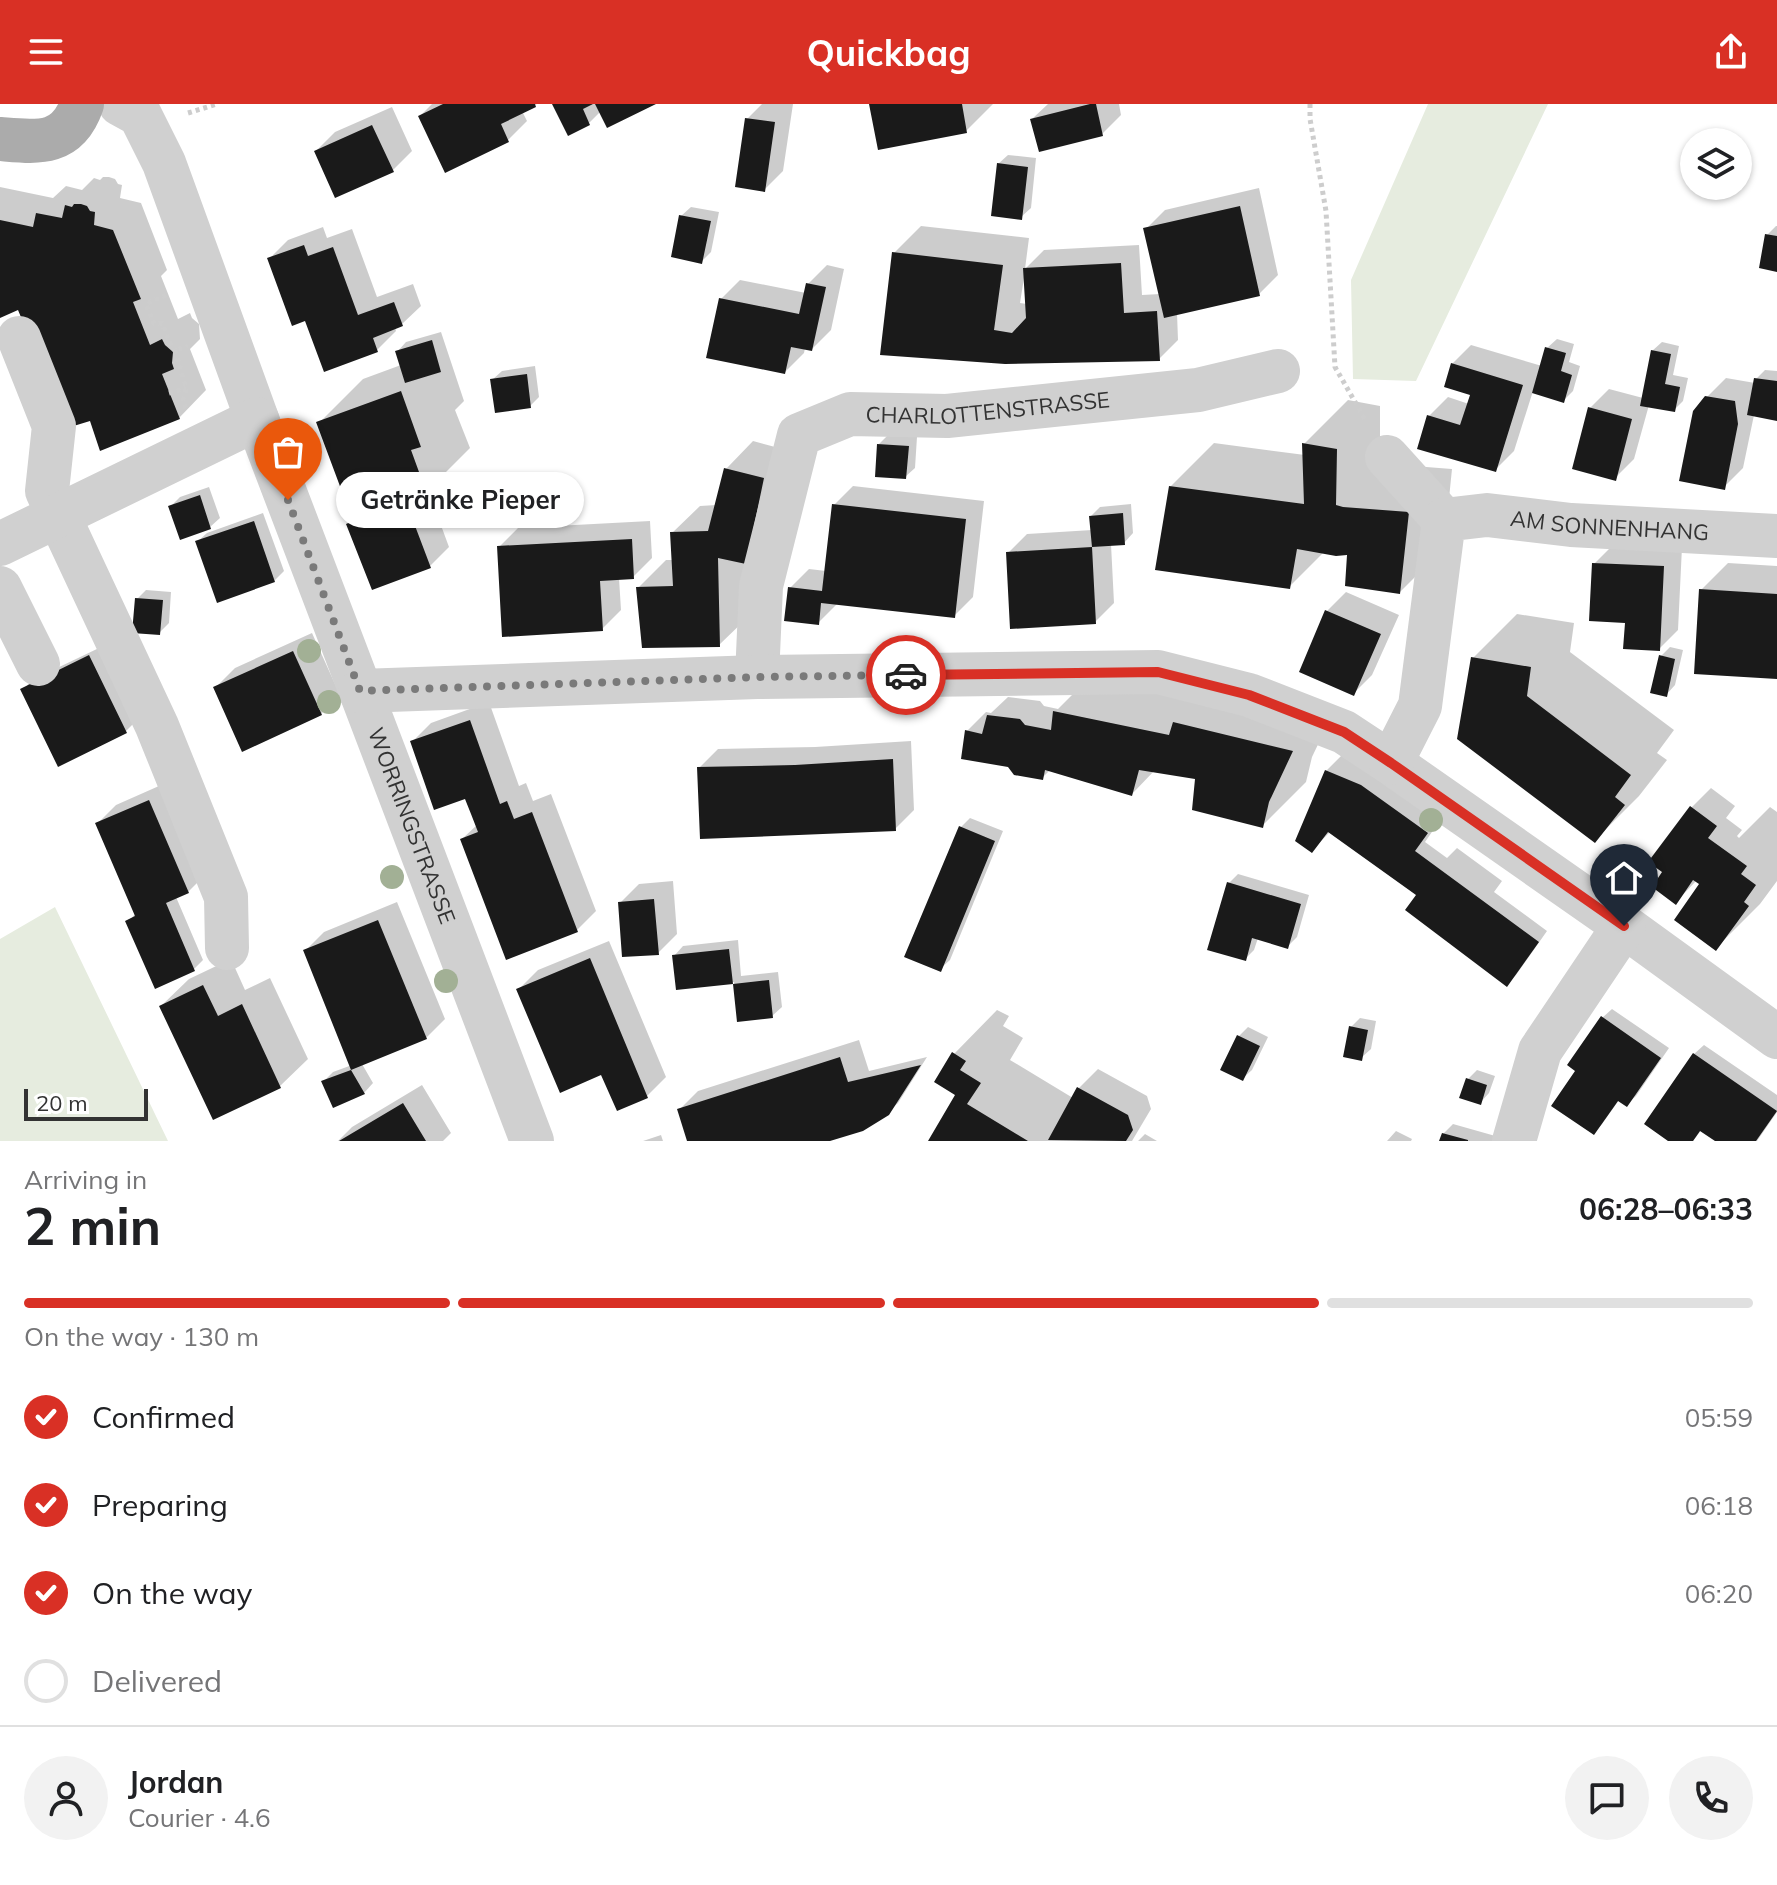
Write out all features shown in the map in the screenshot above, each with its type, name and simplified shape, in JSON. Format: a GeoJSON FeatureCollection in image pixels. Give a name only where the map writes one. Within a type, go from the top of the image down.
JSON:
{"type":"FeatureCollection","features":[{"type":"Feature","properties":{"kind":"main road"},"geometry":{"type":"LineString","coordinates":[[0,139],[42,142],[54,139],[73,121],[82,104]]}},
{"type":"Feature","properties":{"kind":"street","name":"WORRINGSTRASSE"},"geometry":{"type":"LineString","coordinates":[[120,104],[140,115],[164,163],[257,419],[532,1141]]}},
{"type":"Feature","properties":{"kind":"street"},"geometry":{"type":"LineString","coordinates":[[19,338],[54,426],[47,491],[157,726],[226,897],[227,948]]}},
{"type":"Feature","properties":{"kind":"street","name":"CHARLOTTENSTRASSE"},"geometry":{"type":"LineString","coordinates":[[757,677],[761,586],[799,435],[850,414],[947,416],[1198,390],[1278,371]]}},
{"type":"Feature","properties":{"kind":"street"},"geometry":{"type":"LineString","coordinates":[[0,544],[257,419]]}},
{"type":"Feature","properties":{"kind":"street"},"geometry":{"type":"LineString","coordinates":[[1387,457],[1444,520],[1420,706],[1391,763]]}},
{"type":"Feature","properties":{"kind":"street","name":"AM SONNENHANG"},"geometry":{"type":"LineString","coordinates":[[1444,520],[1487,515],[1571,525],[1777,536]]}},
{"type":"Feature","properties":{"kind":"street"},"geometry":{"type":"LineString","coordinates":[[0,588],[38,664]]}},
{"type":"Feature","properties":{"kind":"street"},"geometry":{"type":"LineString","coordinates":[[360,691],[757,677],[1158,672],[1249,695],[1344,732],[1624,926],[1777,1037]]}},
{"type":"Feature","properties":{"kind":"street"},"geometry":{"type":"LineString","coordinates":[[1514,1141],[1540,1051],[1624,926]]}},
{"type":"Feature","properties":{"kind":"path"},"geometry":{"type":"LineString","coordinates":[[179,116],[217,104]]}},
{"type":"Feature","properties":{"kind":"path"},"geometry":{"type":"LineString","coordinates":[[1310,104],[1326,211],[1335,367],[1387,457]]}},
{"type":"Feature","properties":{"kind":"path"},"geometry":{"type":"LineString","coordinates":[[162,296],[146,304],[154,324],[162,323],[170,343],[178,350],[186,388],[183,400],[192,413]]}},
{"type":"Feature","properties":{"kind":"path"},"geometry":{"type":"LineString","coordinates":[[169,393],[186,388]]}},
{"type":"Feature","properties":{"kind":"shaded area"},"geometry":{"type":"Polygon","coordinates":[[[1428,104],[1548,104],[1416,381],[1353,379],[1351,280],[1428,104]]]}},
{"type":"Feature","properties":{"kind":"shaded area"},"geometry":{"type":"Polygon","coordinates":[[[55,907],[168,1141],[0,1141],[0,939],[55,907]]]}},
{"type":"Feature","properties":{"kind":"building"},"geometry":{"type":"Polygon","coordinates":[[[443,104],[535,104],[536,107],[501,124],[509,142],[445,173],[418,116],[443,104]]]}},
{"type":"Feature","properties":{"kind":"building"},"geometry":{"type":"Polygon","coordinates":[[[552,104],[593,104],[583,109],[590,125],[568,136],[552,104]]]}},
{"type":"Feature","properties":{"kind":"building"},"geometry":{"type":"Polygon","coordinates":[[[595,104],[656,104],[607,128],[595,104]]]}},
{"type":"Feature","properties":{"kind":"building"},"geometry":{"type":"Polygon","coordinates":[[[869,104],[962,104],[967,133],[878,150],[869,104]]]}},
{"type":"Feature","properties":{"kind":"building"},"geometry":{"type":"Polygon","coordinates":[[[1096,104],[1103,136],[1039,152],[1030,119],[1096,104]]]}},
{"type":"Feature","properties":{"kind":"building"},"geometry":{"type":"Polygon","coordinates":[[[745,118],[775,122],[765,192],[735,187],[745,118]]]}},
{"type":"Feature","properties":{"kind":"building"},"geometry":{"type":"Polygon","coordinates":[[[372,125],[394,172],[335,198],[314,151],[372,125]]]}},
{"type":"Feature","properties":{"kind":"building"},"geometry":{"type":"Polygon","coordinates":[[[997,163],[1028,167],[1022,220],[991,216],[997,163]]]}},
{"type":"Feature","properties":{"kind":"building"},"geometry":{"type":"Polygon","coordinates":[[[74,204],[87,206],[95,212],[94,225],[113,230],[141,299],[133,302],[150,345],[162,339],[173,352],[174,369],[162,374],[180,419],[100,451],[90,421],[67,428],[18,310],[0,318],[0,220],[33,227],[36,213],[62,218],[65,205],[72,207],[74,204]]]}},
{"type":"Feature","properties":{"kind":"building"},"geometry":{"type":"Polygon","coordinates":[[[1240,206],[1260,296],[1164,318],[1143,228],[1240,206]]]}},
{"type":"Feature","properties":{"kind":"building"},"geometry":{"type":"Polygon","coordinates":[[[679,215],[711,221],[702,264],[671,257],[679,215]]]}},
{"type":"Feature","properties":{"kind":"building"},"geometry":{"type":"Polygon","coordinates":[[[1765,234],[1777,236],[1777,272],[1759,268],[1765,234]]]}},
{"type":"Feature","properties":{"kind":"building"},"geometry":{"type":"Polygon","coordinates":[[[304,245],[308,256],[333,247],[358,315],[394,302],[403,326],[373,338],[378,352],[324,372],[305,321],[292,326],[267,258],[304,245]]]}},
{"type":"Feature","properties":{"kind":"building"},"geometry":{"type":"Polygon","coordinates":[[[892,252],[1003,265],[994,330],[1012,333],[1026,318],[1023,268],[1121,263],[1124,313],[1157,311],[1160,361],[1005,364],[880,355],[892,252]]]}},
{"type":"Feature","properties":{"kind":"building"},"geometry":{"type":"Polygon","coordinates":[[[806,283],[826,287],[812,351],[791,347],[785,374],[706,358],[719,298],[799,314],[806,283]]]}},
{"type":"Feature","properties":{"kind":"building"},"geometry":{"type":"Polygon","coordinates":[[[432,340],[441,372],[405,383],[395,351],[432,340]]]}},
{"type":"Feature","properties":{"kind":"building"},"geometry":{"type":"Polygon","coordinates":[[[1545,347],[1566,353],[1561,371],[1572,375],[1564,403],[1532,393],[1545,347]]]}},
{"type":"Feature","properties":{"kind":"building"},"geometry":{"type":"Polygon","coordinates":[[[1651,350],[1671,354],[1665,384],[1680,387],[1675,412],[1640,406],[1651,350]]]}},
{"type":"Feature","properties":{"kind":"building"},"geometry":{"type":"Polygon","coordinates":[[[1451,363],[1523,385],[1496,472],[1417,449],[1427,415],[1460,425],[1470,395],[1444,387],[1451,363]]]}},
{"type":"Feature","properties":{"kind":"building"},"geometry":{"type":"Polygon","coordinates":[[[527,374],[531,408],[495,413],[490,379],[527,374]]]}},
{"type":"Feature","properties":{"kind":"building"},"geometry":{"type":"Polygon","coordinates":[[[1754,378],[1777,381],[1777,421],[1747,415],[1754,378]]]}},
{"type":"Feature","properties":{"kind":"building"},"geometry":{"type":"Polygon","coordinates":[[[401,391],[421,447],[411,450],[427,494],[406,502],[431,568],[372,590],[346,524],[353,521],[316,422],[401,391]]]}},
{"type":"Feature","properties":{"kind":"building"},"geometry":{"type":"Polygon","coordinates":[[[1705,396],[1735,401],[1738,424],[1725,490],[1679,481],[1693,411],[1705,396]]]}},
{"type":"Feature","properties":{"kind":"building"},"geometry":{"type":"Polygon","coordinates":[[[1588,407],[1632,419],[1616,481],[1572,469],[1588,407]]]}},
{"type":"Feature","properties":{"kind":"building"},"geometry":{"type":"Polygon","coordinates":[[[1302,443],[1337,449],[1336,505],[1409,512],[1400,594],[1345,586],[1347,555],[1297,549],[1290,589],[1155,570],[1169,486],[1304,504],[1302,443]]]}},
{"type":"Feature","properties":{"kind":"building"},"geometry":{"type":"Polygon","coordinates":[[[877,444],[909,446],[906,479],[875,477],[877,444]]]}},
{"type":"Feature","properties":{"kind":"building"},"geometry":{"type":"Polygon","coordinates":[[[724,468],[764,478],[746,564],[718,558],[720,647],[642,648],[636,587],[673,586],[670,532],[708,531],[724,468]]]}},
{"type":"Feature","properties":{"kind":"building"},"geometry":{"type":"Polygon","coordinates":[[[200,495],[211,529],[180,540],[168,506],[200,495]]]}},
{"type":"Feature","properties":{"kind":"building"},"geometry":{"type":"Polygon","coordinates":[[[832,504],[966,519],[955,618],[821,603],[819,625],[784,621],[788,587],[822,591],[832,504]]]}},
{"type":"Feature","properties":{"kind":"building"},"geometry":{"type":"Polygon","coordinates":[[[1123,513],[1125,545],[1092,547],[1089,516],[1123,513]]]}},
{"type":"Feature","properties":{"kind":"building"},"geometry":{"type":"Polygon","coordinates":[[[254,521],[275,582],[217,603],[195,541],[254,521]]]}},
{"type":"Feature","properties":{"kind":"building"},"geometry":{"type":"Polygon","coordinates":[[[632,539],[634,579],[600,581],[603,631],[502,637],[497,546],[632,539]]]}},
{"type":"Feature","properties":{"kind":"building"},"geometry":{"type":"Polygon","coordinates":[[[1092,547],[1096,624],[1010,629],[1006,552],[1092,547]]]}},
{"type":"Feature","properties":{"kind":"building"},"geometry":{"type":"Polygon","coordinates":[[[1592,563],[1664,566],[1660,651],[1623,649],[1625,623],[1589,621],[1592,563]]]}},
{"type":"Feature","properties":{"kind":"building"},"geometry":{"type":"Polygon","coordinates":[[[1699,589],[1777,594],[1777,679],[1694,674],[1699,589]]]}},
{"type":"Feature","properties":{"kind":"building"},"geometry":{"type":"Polygon","coordinates":[[[135,598],[163,600],[160,635],[132,633],[135,598]]]}},
{"type":"Feature","properties":{"kind":"building"},"geometry":{"type":"Polygon","coordinates":[[[1325,610],[1381,634],[1354,696],[1299,672],[1325,610]]]}},
{"type":"Feature","properties":{"kind":"building"},"geometry":{"type":"Polygon","coordinates":[[[293,651],[322,715],[242,752],[213,687],[293,651]]]}},
{"type":"Feature","properties":{"kind":"building"},"geometry":{"type":"Polygon","coordinates":[[[89,655],[127,733],[58,767],[20,689],[89,655]]]}},
{"type":"Feature","properties":{"kind":"building"},"geometry":{"type":"Polygon","coordinates":[[[1659,655],[1675,659],[1667,697],[1650,693],[1659,655]]]}},
{"type":"Feature","properties":{"kind":"building"},"geometry":{"type":"Polygon","coordinates":[[[1471,657],[1531,667],[1527,696],[1631,775],[1615,797],[1625,805],[1595,843],[1457,739],[1471,657]]]}},
{"type":"Feature","properties":{"kind":"building"},"geometry":{"type":"Polygon","coordinates":[[[1053,711],[1169,735],[1173,722],[1293,751],[1269,802],[1263,828],[1192,810],[1195,779],[1139,770],[1132,796],[1045,770],[1043,780],[1014,775],[1008,767],[961,759],[965,730],[982,734],[987,715],[1020,719],[1025,725],[1051,730],[1053,711]]]}},
{"type":"Feature","properties":{"kind":"building"},"geometry":{"type":"Polygon","coordinates":[[[470,720],[500,804],[507,801],[514,819],[532,812],[578,932],[506,960],[460,839],[478,832],[465,799],[434,810],[410,741],[470,720]]]}},
{"type":"Feature","properties":{"kind":"building"},"geometry":{"type":"Polygon","coordinates":[[[893,759],[896,831],[700,839],[697,767],[893,759]]]}},
{"type":"Feature","properties":{"kind":"building"},"geometry":{"type":"Polygon","coordinates":[[[1325,770],[1361,785],[1428,833],[1415,851],[1539,942],[1507,987],[1405,910],[1416,895],[1328,832],[1312,853],[1295,841],[1325,770]]]}},
{"type":"Feature","properties":{"kind":"building"},"geometry":{"type":"Polygon","coordinates":[[[149,800],[189,893],[166,903],[195,971],[155,989],[125,921],[135,916],[95,823],[149,800]]]}},
{"type":"Feature","properties":{"kind":"building"},"geometry":{"type":"Polygon","coordinates":[[[1690,806],[1717,826],[1708,838],[1747,866],[1741,874],[1756,885],[1744,902],[1749,906],[1716,951],[1674,920],[1699,884],[1693,880],[1676,905],[1652,887],[1662,872],[1648,862],[1690,806]]]}},
{"type":"Feature","properties":{"kind":"building"},"geometry":{"type":"Polygon","coordinates":[[[959,826],[995,841],[941,972],[904,957],[959,826]]]}},
{"type":"Feature","properties":{"kind":"building"},"geometry":{"type":"Polygon","coordinates":[[[1227,882],[1301,904],[1288,949],[1252,938],[1246,961],[1207,950],[1227,882]]]}},
{"type":"Feature","properties":{"kind":"building"},"geometry":{"type":"Polygon","coordinates":[[[654,899],[659,955],[622,957],[618,902],[654,899]]]}},
{"type":"Feature","properties":{"kind":"building"},"geometry":{"type":"Polygon","coordinates":[[[378,920],[427,1039],[351,1070],[303,950],[378,920]]]}},
{"type":"Feature","properties":{"kind":"building"},"geometry":{"type":"Polygon","coordinates":[[[729,949],[733,984],[676,990],[672,955],[729,949]]]}},
{"type":"Feature","properties":{"kind":"building"},"geometry":{"type":"Polygon","coordinates":[[[590,958],[648,1098],[617,1111],[601,1075],[560,1093],[516,989],[590,958]]]}},
{"type":"Feature","properties":{"kind":"building"},"geometry":{"type":"Polygon","coordinates":[[[769,980],[773,1018],[737,1022],[733,984],[769,980]]]}},
{"type":"Feature","properties":{"kind":"building"},"geometry":{"type":"Polygon","coordinates":[[[203,985],[218,1016],[242,1004],[281,1088],[213,1120],[159,1006],[203,985]]]}},
{"type":"Feature","properties":{"kind":"building"},"geometry":{"type":"Polygon","coordinates":[[[1601,1016],[1661,1058],[1627,1107],[1618,1101],[1594,1135],[1551,1106],[1575,1071],[1567,1065],[1601,1016]]]}},
{"type":"Feature","properties":{"kind":"building"},"geometry":{"type":"Polygon","coordinates":[[[1349,1026],[1368,1030],[1362,1061],[1343,1057],[1349,1026]]]}},
{"type":"Feature","properties":{"kind":"building"},"geometry":{"type":"Polygon","coordinates":[[[1237,1035],[1260,1046],[1243,1081],[1220,1070],[1237,1035]]]}},
{"type":"Feature","properties":{"kind":"building"},"geometry":{"type":"Polygon","coordinates":[[[952,1052],[966,1061],[960,1070],[981,1083],[967,1104],[1028,1141],[928,1141],[955,1095],[934,1082],[952,1052]]]}},
{"type":"Feature","properties":{"kind":"building"},"geometry":{"type":"Polygon","coordinates":[[[1693,1053],[1777,1111],[1756,1141],[1715,1141],[1700,1131],[1693,1141],[1668,1141],[1644,1124],[1693,1053]]]}},
{"type":"Feature","properties":{"kind":"building"},"geometry":{"type":"Polygon","coordinates":[[[840,1057],[848,1082],[921,1065],[889,1115],[863,1131],[830,1141],[687,1141],[677,1109],[840,1057]]]}},
{"type":"Feature","properties":{"kind":"building"},"geometry":{"type":"Polygon","coordinates":[[[351,1070],[365,1094],[333,1108],[321,1081],[351,1070]]]}},
{"type":"Feature","properties":{"kind":"building"},"geometry":{"type":"Polygon","coordinates":[[[1466,1078],[1487,1085],[1481,1105],[1459,1098],[1466,1078]]]}},
{"type":"Feature","properties":{"kind":"building"},"geometry":{"type":"Polygon","coordinates":[[[1077,1087],[1128,1115],[1133,1130],[1126,1141],[1048,1140],[1077,1087]]]}},
{"type":"Feature","properties":{"kind":"building"},"geometry":{"type":"Polygon","coordinates":[[[403,1103],[426,1141],[339,1141],[403,1103]]]}},
{"type":"Feature","properties":{"kind":"building"},"geometry":{"type":"Polygon","coordinates":[[[1442,1133],[1468,1140],[1468,1141],[1439,1141],[1442,1133]]]}},
{"type":"Feature","properties":{"kind":"way so far"},"geometry":{"type":"LineString","coordinates":[[288,500],[360,691],[906,675]]}},
{"type":"Feature","properties":{"kind":"place","name":"Getränke Pieper"},"geometry":{"type":"Point","coordinates":[288,500]}},
{"type":"Feature","properties":{"kind":"route"},"geometry":{"type":"LineString","coordinates":[[906,675],[1158,672],[1249,695],[1344,732],[1624,926]]}}]}
